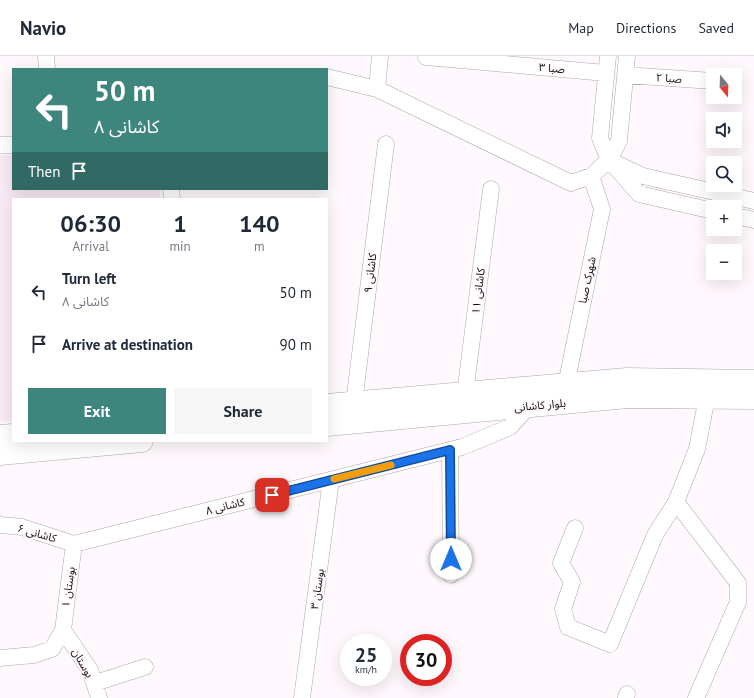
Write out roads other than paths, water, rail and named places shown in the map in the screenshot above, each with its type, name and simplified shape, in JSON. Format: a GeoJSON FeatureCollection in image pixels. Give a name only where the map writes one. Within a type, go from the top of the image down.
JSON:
{"type":"FeatureCollection","features":[{"type":"Feature","properties":{"kind":"main road","name":"بلوار کاشانی"},"geometry":{"type":"LineString","coordinates":[[328,405],[627,379],[754,380]]}},
{"type":"Feature","properties":{"kind":"main road","name":"بلوار کاشانی"},"geometry":{"type":"LineString","coordinates":[[328,425],[628,397],[754,398]]}},
{"type":"Feature","properties":{"kind":"main road"},"geometry":{"type":"LineString","coordinates":[[0,436],[12,435]]}},
{"type":"Feature","properties":{"kind":"main road"},"geometry":{"type":"LineString","coordinates":[[0,454],[131,442]]}},
{"type":"Feature","properties":{"kind":"street"},"geometry":{"type":"LineString","coordinates":[[46,56],[47,68]]}},
{"type":"Feature","properties":{"kind":"street"},"geometry":{"type":"LineString","coordinates":[[377,89],[380,56]]}},
{"type":"Feature","properties":{"kind":"street"},"geometry":{"type":"LineString","coordinates":[[608,56],[600,138],[609,160],[639,194],[706,209]]}},
{"type":"Feature","properties":{"kind":"street"},"geometry":{"type":"LineString","coordinates":[[328,77],[377,89],[571,183],[592,176],[609,160],[619,141],[627,56]]}},
{"type":"Feature","properties":{"kind":"street","name":"صبا ۳"},"geometry":{"type":"LineString","coordinates":[[426,57],[606,73]]}},
{"type":"Feature","properties":{"kind":"street","name":"صبا ۲"},"geometry":{"type":"LineString","coordinates":[[625,75],[706,81]]}},
{"type":"Feature","properties":{"kind":"street","name":"کاشانی ۹"},"geometry":{"type":"LineString","coordinates":[[354,403],[386,144]]}},
{"type":"Feature","properties":{"kind":"street"},"geometry":{"type":"LineString","coordinates":[[0,145],[12,145]]}},
{"type":"Feature","properties":{"kind":"street"},"geometry":{"type":"LineString","coordinates":[[609,160],[643,176],[754,201]]}},
{"type":"Feature","properties":{"kind":"street","name":"شهرک صبا"},"geometry":{"type":"LineString","coordinates":[[566,385],[602,209],[592,176]]}},
{"type":"Feature","properties":{"kind":"street","name":"کاشانی ۱۱"},"geometry":{"type":"LineString","coordinates":[[465,394],[491,189]]}},
{"type":"Feature","properties":{"kind":"street"},"geometry":{"type":"LineString","coordinates":[[742,217],[754,220]]}},
{"type":"Feature","properties":{"kind":"street"},"geometry":{"type":"LineString","coordinates":[[575,528],[561,563],[572,582],[563,609],[568,627],[610,644],[655,535],[676,502],[697,449],[706,397]]}},
{"type":"Feature","properties":{"kind":"street","name":"کاشانی ۸"},"geometry":{"type":"LineString","coordinates":[[74,544],[462,447],[510,427],[529,406]]}},
{"type":"Feature","properties":{"kind":"street"},"geometry":{"type":"LineString","coordinates":[[450,450],[451,575]]}},
{"type":"Feature","properties":{"kind":"street","name":"بوستان ۳"},"geometry":{"type":"LineString","coordinates":[[302,698],[332,480]]}},
{"type":"Feature","properties":{"kind":"street"},"geometry":{"type":"LineString","coordinates":[[676,502],[738,583],[738,602],[696,698]]}},
{"type":"Feature","properties":{"kind":"street","name":"کاشانی ۶"},"geometry":{"type":"LineString","coordinates":[[0,525],[22,527],[74,544]]}},
{"type":"Feature","properties":{"kind":"street","name":"بوستان ۱"},"geometry":{"type":"LineString","coordinates":[[0,658],[34,655],[52,649],[62,630],[74,544]]}},
{"type":"Feature","properties":{"kind":"street","name":"بوستان"},"geometry":{"type":"LineString","coordinates":[[62,630],[90,670],[97,691]]}},
{"type":"Feature","properties":{"kind":"street"},"geometry":{"type":"LineString","coordinates":[[97,691],[145,667]]}}]}
